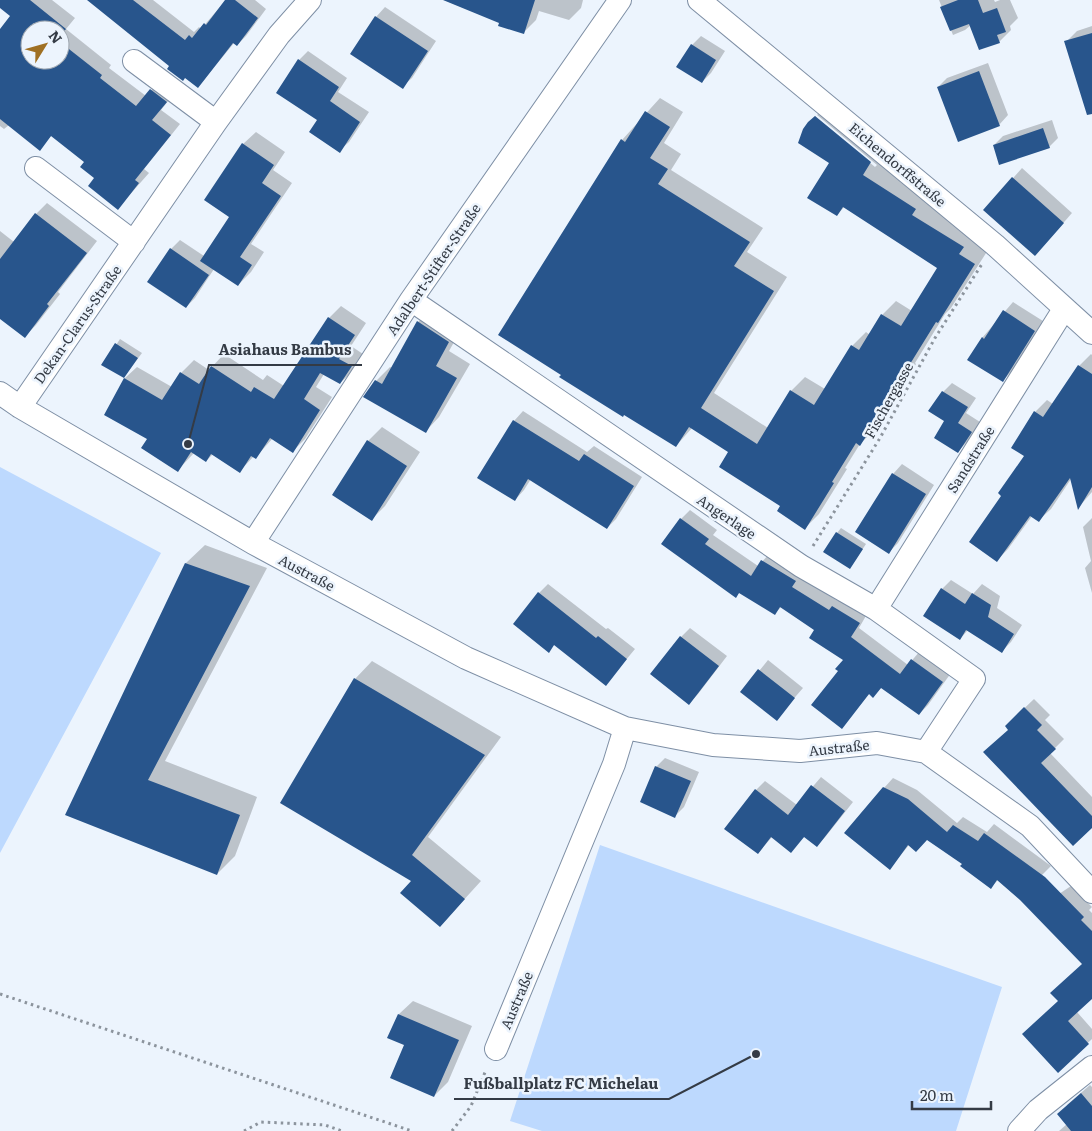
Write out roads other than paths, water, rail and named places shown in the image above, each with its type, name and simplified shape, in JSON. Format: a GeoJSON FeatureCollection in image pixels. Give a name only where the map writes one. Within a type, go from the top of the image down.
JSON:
{"type":"FeatureCollection","features":[{"type":"Feature","properties":{"kind":"street","name":"Adalbert-Stifter-Straße"},"geometry":{"type":"LineString","coordinates":[[253,543],[411,300],[620,0]]}},
{"type":"Feature","properties":{"kind":"street","name":"Eichendorffstraße"},"geometry":{"type":"LineString","coordinates":[[699,0],[995,244],[1092,333]]}},
{"type":"Feature","properties":{"kind":"street","name":"Dekan-Clarus-Straße"},"geometry":{"type":"LineString","coordinates":[[20,407],[216,122],[305,1]]}},
{"type":"Feature","properties":{"kind":"street"},"geometry":{"type":"LineString","coordinates":[[134,61],[216,122]]}},
{"type":"Feature","properties":{"kind":"street"},"geometry":{"type":"LineString","coordinates":[[36,168],[134,242]]}},
{"type":"Feature","properties":{"kind":"street","name":"Angerlage"},"geometry":{"type":"LineString","coordinates":[[411,300],[801,566],[876,609],[974,679],[926,752]]}},
{"type":"Feature","properties":{"kind":"street","name":"Sandstraße"},"geometry":{"type":"LineString","coordinates":[[876,609],[1064,309]]}},
{"type":"Feature","properties":{"kind":"street","name":"Austraße"},"geometry":{"type":"LineString","coordinates":[[0,393],[20,407],[253,543],[466,658],[626,728],[713,745],[800,751],[876,743],[926,752],[1030,826],[1092,892]]}},
{"type":"Feature","properties":{"kind":"street","name":"Austraße"},"geometry":{"type":"LineString","coordinates":[[496,1049],[614,764],[626,728]]}},
{"type":"Feature","properties":{"kind":"street"},"geometry":{"type":"LineString","coordinates":[[1019,1131],[1038,1110],[1092,1066]]}},
{"type":"Feature","properties":{"kind":"place","name":"Asiahaus Bambus"},"geometry":{"type":"Point","coordinates":[188,444]}},
{"type":"Feature","properties":{"kind":"place","name":"Fußballplatz FC Michelau"},"geometry":{"type":"Point","coordinates":[756,1054]}}]}
